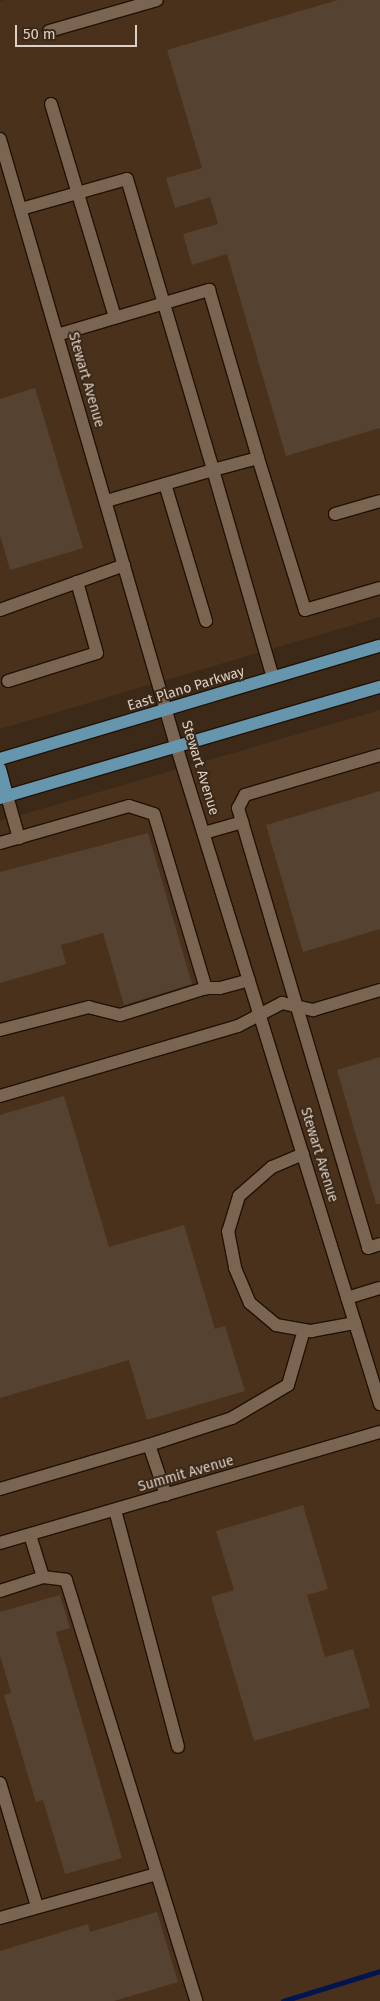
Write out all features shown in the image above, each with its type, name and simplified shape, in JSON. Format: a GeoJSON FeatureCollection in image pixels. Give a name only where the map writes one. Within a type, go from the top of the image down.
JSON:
{"type":"FeatureCollection","features":[{"type":"Feature","properties":{"kind":"main road","name":"East Plano Parkway"},"geometry":{"type":"LineString","coordinates":[[0,759],[167,711],[380,646]]}},
{"type":"Feature","properties":{"kind":"main road"},"geometry":{"type":"LineString","coordinates":[[0,769],[3,797],[380,686]]}},
{"type":"Feature","properties":{"kind":"street"},"geometry":{"type":"LineString","coordinates":[[49,31],[157,0]]}},
{"type":"Feature","properties":{"kind":"street"},"geometry":{"type":"LineString","coordinates":[[51,104],[115,318]]}},
{"type":"Feature","properties":{"kind":"street","name":"Stewart Avenue"},"geometry":{"type":"LineString","coordinates":[[1,146],[21,209],[176,745],[380,1404]]}},
{"type":"Feature","properties":{"kind":"street"},"geometry":{"type":"LineString","coordinates":[[21,209],[127,179],[272,678]]}},
{"type":"Feature","properties":{"kind":"street"},"geometry":{"type":"LineString","coordinates":[[57,335],[209,290],[258,458],[306,610],[380,588]]}},
{"type":"Feature","properties":{"kind":"street"},"geometry":{"type":"LineString","coordinates":[[106,501],[258,458]]}},
{"type":"Feature","properties":{"kind":"street"},"geometry":{"type":"LineString","coordinates":[[165,484],[206,621]]}},
{"type":"Feature","properties":{"kind":"street"},"geometry":{"type":"LineString","coordinates":[[335,514],[380,501]]}},
{"type":"Feature","properties":{"kind":"street"},"geometry":{"type":"LineString","coordinates":[[0,610],[124,565]]}},
{"type":"Feature","properties":{"kind":"street"},"geometry":{"type":"LineString","coordinates":[[8,681],[97,653],[77,582]]}},
{"type":"Feature","properties":{"kind":"street"},"geometry":{"type":"LineString","coordinates":[[380,755],[244,796],[238,808],[368,1248],[380,1244]]}},
{"type":"Feature","properties":{"kind":"street"},"geometry":{"type":"LineString","coordinates":[[3,797],[19,838]]}},
{"type":"Feature","properties":{"kind":"street"},"geometry":{"type":"LineString","coordinates":[[0,843],[129,806],[154,814],[206,988]]}},
{"type":"Feature","properties":{"kind":"street"},"geometry":{"type":"LineString","coordinates":[[204,833],[242,822]]}},
{"type":"Feature","properties":{"kind":"street"},"geometry":{"type":"LineString","coordinates":[[0,1030],[89,1007],[120,1015],[206,988],[220,988],[249,980]]}},
{"type":"Feature","properties":{"kind":"street"},"geometry":{"type":"LineString","coordinates":[[0,1096],[238,1026],[282,1003],[313,1010],[380,990]]}},
{"type":"Feature","properties":{"kind":"street"},"geometry":{"type":"LineString","coordinates":[[303,1154],[272,1167],[239,1196],[228,1231],[235,1268],[250,1303],[276,1325],[304,1330],[355,1323]]}},
{"type":"Feature","properties":{"kind":"street"},"geometry":{"type":"LineString","coordinates":[[347,1298],[380,1288]]}},
{"type":"Feature","properties":{"kind":"street"},"geometry":{"type":"LineString","coordinates":[[0,1489],[149,1445],[232,1418],[288,1385],[304,1330]]}},
{"type":"Feature","properties":{"kind":"street","name":"Summit Avenue"},"geometry":{"type":"LineString","coordinates":[[0,1544],[380,1432]]}},
{"type":"Feature","properties":{"kind":"street"},"geometry":{"type":"LineString","coordinates":[[149,1445],[166,1495]]}},
{"type":"Feature","properties":{"kind":"street"},"geometry":{"type":"LineString","coordinates":[[115,1510],[178,1747]]}},
{"type":"Feature","properties":{"kind":"street"},"geometry":{"type":"LineString","coordinates":[[30,1535],[43,1577]]}},
{"type":"Feature","properties":{"kind":"street"},"geometry":{"type":"LineString","coordinates":[[0,1591],[43,1577],[66,1580],[196,2001]]}},
{"type":"Feature","properties":{"kind":"street"},"geometry":{"type":"LineString","coordinates":[[0,1783],[37,1906]]}},
{"type":"Feature","properties":{"kind":"street"},"geometry":{"type":"LineString","coordinates":[[0,1918],[37,1906],[157,1874]]}},
{"type":"Feature","properties":{"kind":"shaded area"},"geometry":{"type":"Polygon","coordinates":[[[380,0],[380,617],[0,729],[0,1],[380,0]]]}},
{"type":"Feature","properties":{"kind":"shaded area"},"geometry":{"type":"Polygon","coordinates":[[[380,710],[380,2001],[0,2001],[0,821],[380,710]]]}},
{"type":"Feature","properties":{"kind":"building"},"geometry":{"type":"Polygon","coordinates":[[[338,0],[380,0],[380,428],[286,456],[227,254],[192,265],[183,234],[218,224],[210,197],[175,208],[166,178],[202,168],[167,50],[338,0]]]}},
{"type":"Feature","properties":{"kind":"building"},"geometry":{"type":"Polygon","coordinates":[[[35,388],[83,548],[10,570],[0,535],[0,399],[35,388]]]}},
{"type":"Feature","properties":{"kind":"building"},"geometry":{"type":"Polygon","coordinates":[[[380,791],[380,929],[303,952],[266,825],[380,791]]]}},
{"type":"Feature","properties":{"kind":"building"},"geometry":{"type":"Polygon","coordinates":[[[148,833],[192,984],[124,1005],[103,933],[61,945],[66,964],[0,983],[0,872],[148,833]]]}},
{"type":"Feature","properties":{"kind":"building"},"geometry":{"type":"Polygon","coordinates":[[[380,1057],[380,1204],[376,1204],[337,1070],[380,1057]]]}},
{"type":"Feature","properties":{"kind":"building"},"geometry":{"type":"Polygon","coordinates":[[[64,1096],[109,1247],[184,1225],[215,1329],[225,1326],[245,1391],[147,1420],[129,1360],[0,1398],[0,1115],[64,1096]]]}},
{"type":"Feature","properties":{"kind":"building"},"geometry":{"type":"Polygon","coordinates":[[[303,1505],[328,1589],[307,1595],[325,1657],[353,1649],[370,1707],[254,1741],[211,1597],[234,1590],[216,1531],[303,1505]]]}},
{"type":"Feature","properties":{"kind":"building"},"geometry":{"type":"Polygon","coordinates":[[[60,1595],[70,1628],[56,1632],[122,1858],[65,1874],[43,1800],[36,1802],[4,1695],[11,1693],[0,1655],[0,1612],[60,1595]]]}},
{"type":"Feature","properties":{"kind":"building"},"geometry":{"type":"Polygon","coordinates":[[[157,1912],[178,1982],[114,2001],[0,2001],[0,1951],[88,1924],[90,1932],[157,1912]]]}},
{"type":"Feature","properties":{"kind":"waterway"},"geometry":{"type":"LineString","coordinates":[[283,2001],[380,1971]]}}]}
